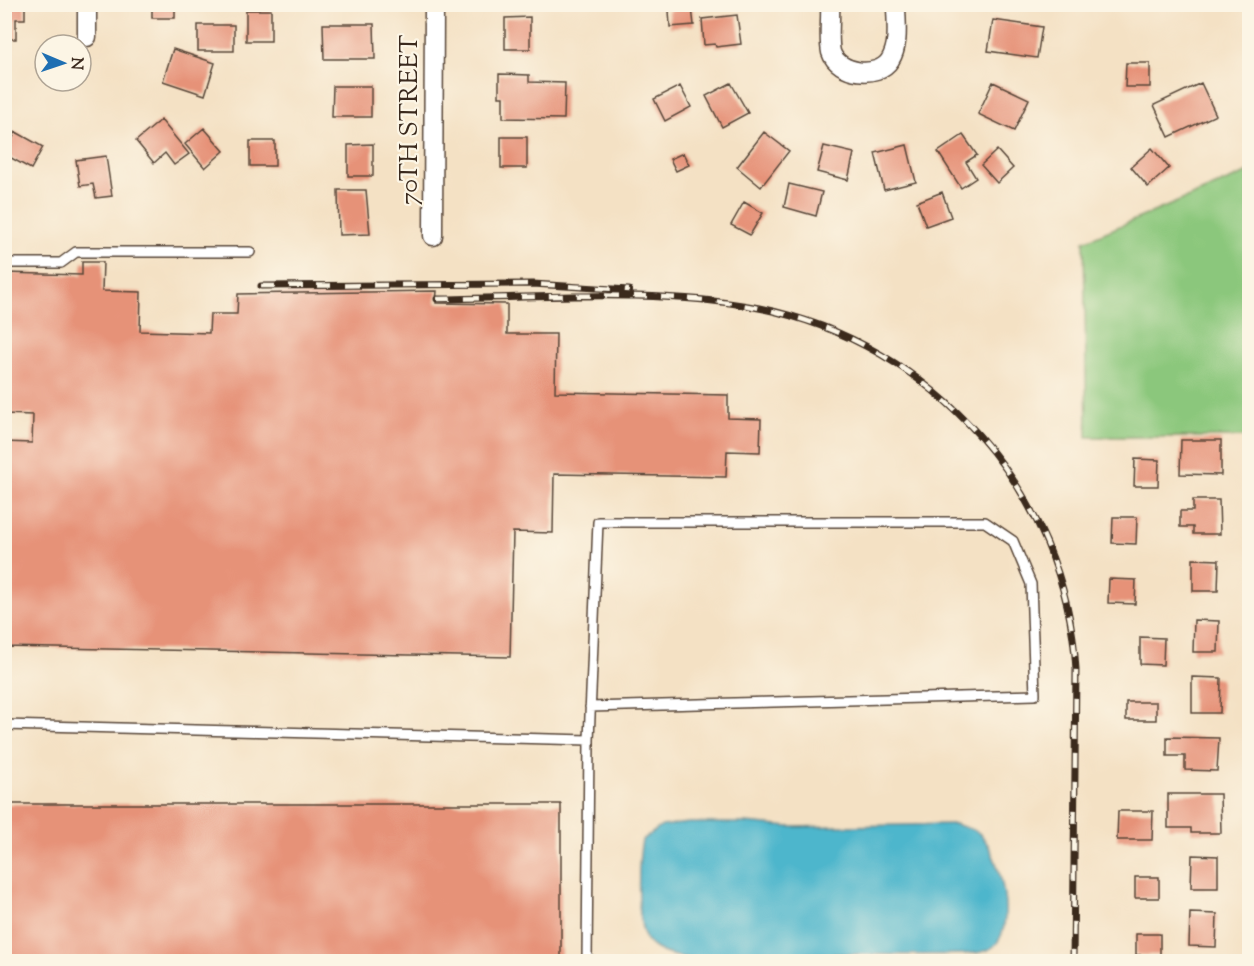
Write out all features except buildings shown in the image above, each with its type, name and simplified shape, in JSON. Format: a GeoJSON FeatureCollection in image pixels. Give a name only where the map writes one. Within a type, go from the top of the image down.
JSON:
{"type":"FeatureCollection","features":[{"type":"Feature","properties":{"kind":"street"},"geometry":{"type":"LineString","coordinates":[[87,4],[87,33]]}},
{"type":"Feature","properties":{"kind":"street","name":"70TH STREET"},"geometry":{"type":"LineString","coordinates":[[433,236],[434,4]]}},
{"type":"Feature","properties":{"kind":"street"},"geometry":{"type":"LineString","coordinates":[[830,4],[831,53],[842,66],[857,71],[875,70],[889,62],[897,45],[896,4]]}},
{"type":"Feature","properties":{"kind":"lane"},"geometry":{"type":"LineString","coordinates":[[4,263],[61,263],[76,252],[250,252]]}},
{"type":"Feature","properties":{"kind":"lane"},"geometry":{"type":"LineString","coordinates":[[587,962],[589,740],[590,707],[598,522],[985,522],[1013,541],[1031,584],[1035,695],[590,707]]}},
{"type":"Feature","properties":{"kind":"lane"},"geometry":{"type":"LineString","coordinates":[[4,725],[589,740]]}},
{"type":"Feature","properties":{"kind":"green space"},"geometry":{"type":"Polygon","coordinates":[[[1249,172],[1249,437],[1087,437],[1084,241],[1249,172]]]}},
{"type":"Feature","properties":{"kind":"water"},"geometry":{"type":"Polygon","coordinates":[[[689,823],[745,823],[790,827],[955,824],[968,828],[980,834],[987,844],[1000,876],[1005,912],[998,942],[988,950],[965,954],[773,954],[702,959],[666,954],[649,943],[643,931],[639,891],[642,840],[662,826],[689,823]]]}},
{"type":"Feature","properties":{"kind":"railway"},"geometry":{"type":"LineString","coordinates":[[261,286],[533,284],[629,290]]}},
{"type":"Feature","properties":{"kind":"railway"},"geometry":{"type":"LineString","coordinates":[[437,299],[640,296],[681,298],[759,308],[822,326],[881,354],[933,391],[979,435],[1017,486],[1047,543],[1067,604],[1076,669],[1073,962]]}}]}
